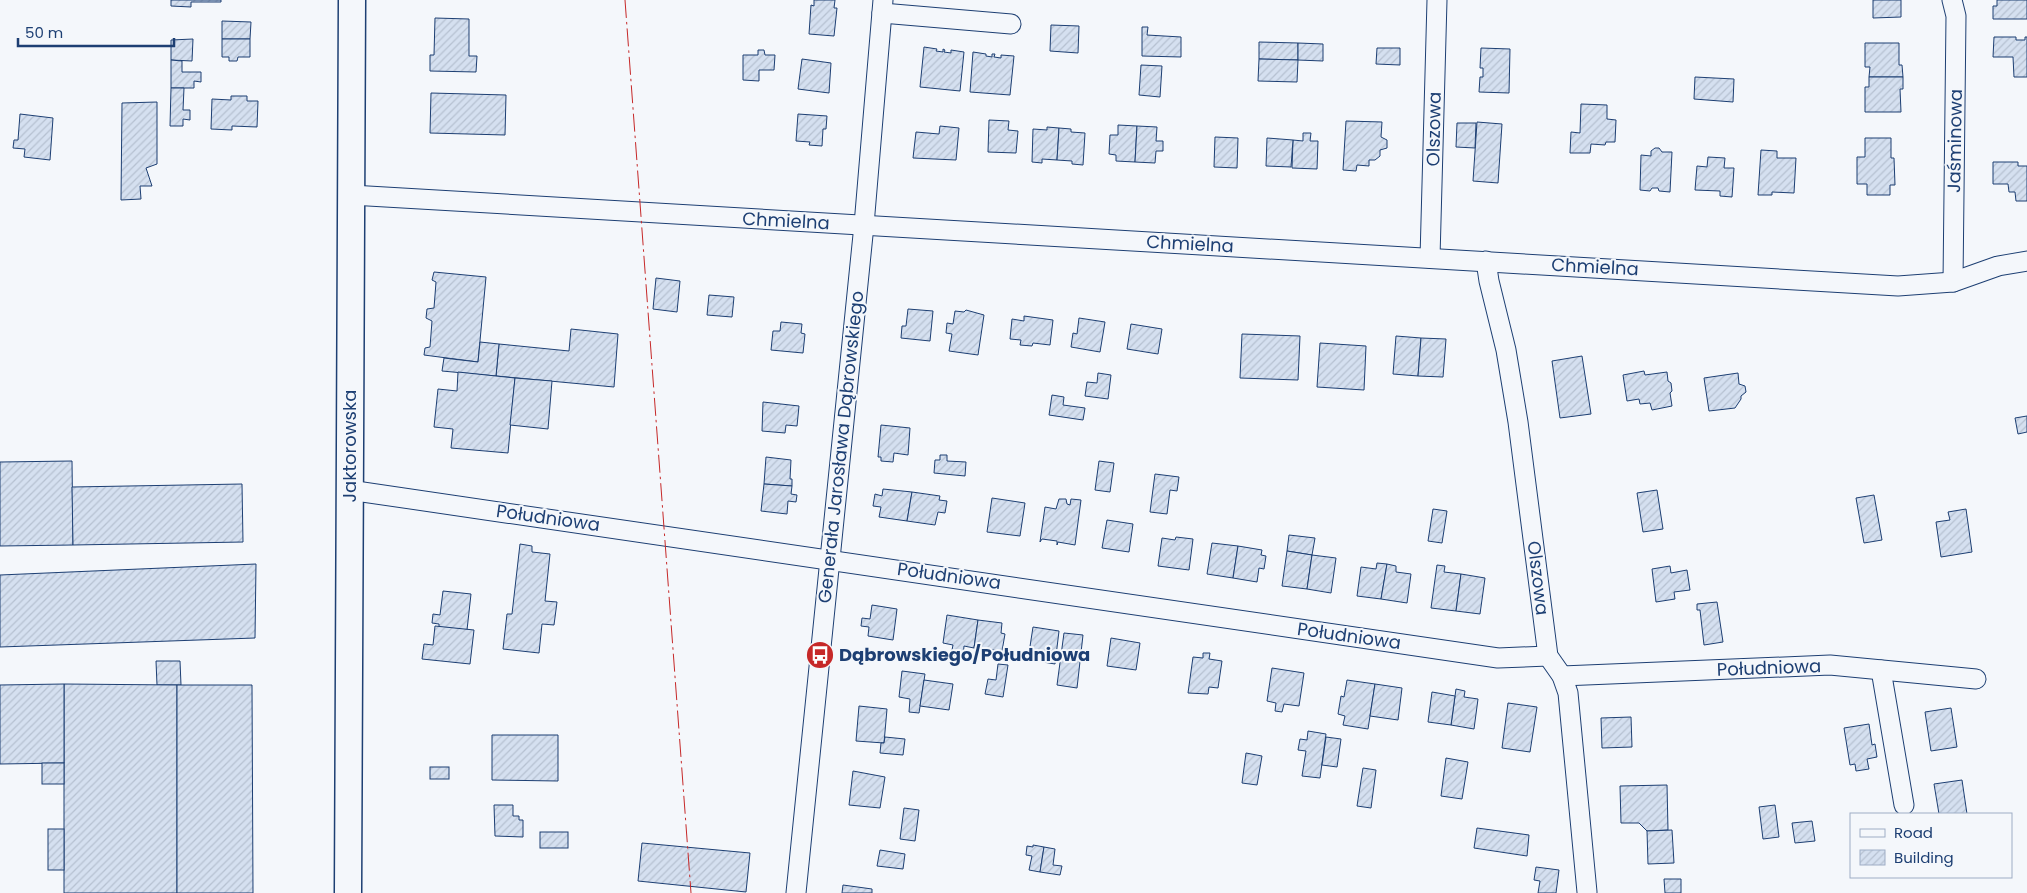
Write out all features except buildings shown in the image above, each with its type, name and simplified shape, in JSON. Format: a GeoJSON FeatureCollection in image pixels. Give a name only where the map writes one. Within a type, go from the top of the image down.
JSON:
{"type":"FeatureCollection","features":[{"type":"Feature","properties":{"kind":"main road","name":"Jaktorowska"},"geometry":{"type":"LineString","coordinates":[[348,893],[352,0]]}},
{"type":"Feature","properties":{"kind":"street","name":"Olszowa"},"geometry":{"type":"LineString","coordinates":[[1430,258],[1437,0]]}},
{"type":"Feature","properties":{"kind":"street","name":"Jaśminowa"},"geometry":{"type":"LineString","coordinates":[[1952,0],[1956,16],[1953,282]]}},
{"type":"Feature","properties":{"kind":"street"},"geometry":{"type":"LineString","coordinates":[[882,6],[1011,24]]}},
{"type":"Feature","properties":{"kind":"street","name":"Generała Jarosława Dąbrowskiego"},"geometry":{"type":"LineString","coordinates":[[796,893],[864,225],[882,6]]}},
{"type":"Feature","properties":{"kind":"street","name":"Chmielna"},"geometry":{"type":"LineString","coordinates":[[351,195],[1898,286],[1953,282],[1998,266],[2027,261]]}},
{"type":"Feature","properties":{"kind":"street","name":"Olszowa"},"geometry":{"type":"LineString","coordinates":[[1486,261],[1506,350],[1518,422],[1548,656],[1562,676],[1568,693],[1587,892]]}},
{"type":"Feature","properties":{"kind":"street","name":"Południowa"},"geometry":{"type":"LineString","coordinates":[[349,490],[1498,658],[1548,656]]}},
{"type":"Feature","properties":{"kind":"street","name":"Południowa"},"geometry":{"type":"LineString","coordinates":[[1562,676],[1830,665],[1976,679]]}},
{"type":"Feature","properties":{"kind":"street"},"geometry":{"type":"LineString","coordinates":[[1880,670],[1904,805]]}},
{"type":"Feature","properties":{"kind":"power"},"geometry":{"type":"LineString","coordinates":[[625,0],[691,893]]}},
{"type":"Feature","properties":{"kind":"place","name":"Dąbrowskiego/Południowa"},"geometry":{"type":"Point","coordinates":[820,655]}}]}
